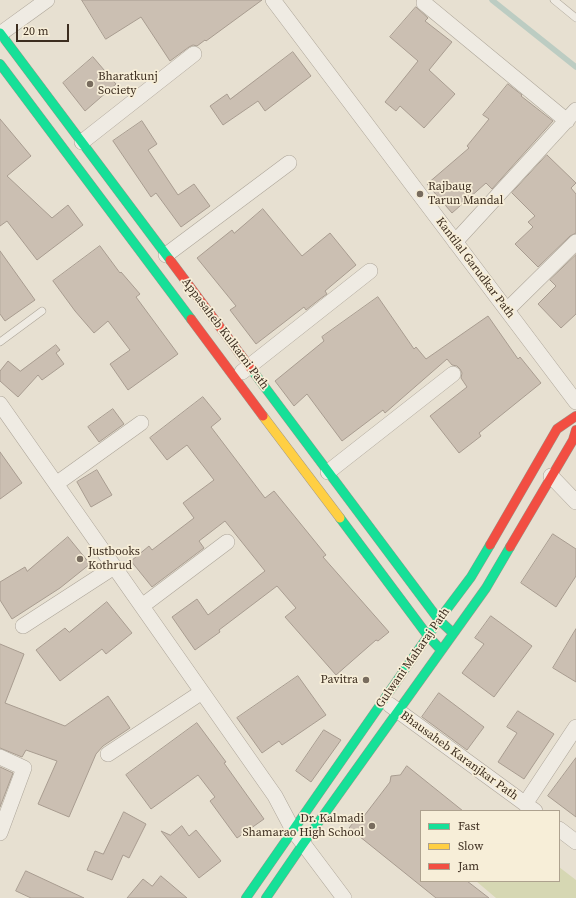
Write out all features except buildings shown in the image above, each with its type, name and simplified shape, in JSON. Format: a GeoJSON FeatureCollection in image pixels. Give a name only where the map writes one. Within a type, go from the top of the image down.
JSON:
{"type":"FeatureCollection","features":[{"type":"Feature","properties":{"kind":"street"},"geometry":{"type":"LineString","coordinates":[[0,34],[47,0]]}},
{"type":"Feature","properties":{"kind":"street","name":"Kantilal Garudkar Path"},"geometry":{"type":"LineString","coordinates":[[273,0],[576,402]]}},
{"type":"Feature","properties":{"kind":"street"},"geometry":{"type":"LineString","coordinates":[[424,3],[571,116],[455,242]]}},
{"type":"Feature","properties":{"kind":"street","name":"Appasaheb Kulkarni Path"},"geometry":{"type":"LineString","coordinates":[[0,34],[439,620],[452,633]]}},
{"type":"Feature","properties":{"kind":"street"},"geometry":{"type":"LineString","coordinates":[[82,142],[194,54]]}},
{"type":"Feature","properties":{"kind":"street","name":"Appasaheb Kulkarni Path"},"geometry":{"type":"LineString","coordinates":[[0,64],[428,636],[441,650]]}},
{"type":"Feature","properties":{"kind":"street"},"geometry":{"type":"LineString","coordinates":[[166,254],[289,163]]}},
{"type":"Feature","properties":{"kind":"street"},"geometry":{"type":"LineString","coordinates":[[507,310],[576,242]]}},
{"type":"Feature","properties":{"kind":"street"},"geometry":{"type":"LineString","coordinates":[[235,378],[370,271]]}},
{"type":"Feature","properties":{"kind":"street"},"geometry":{"type":"LineString","coordinates":[[328,472],[453,374]]}},
{"type":"Feature","properties":{"kind":"street"},"geometry":{"type":"LineString","coordinates":[[2,411],[56,484],[275,796],[293,830],[344,898]]}},
{"type":"Feature","properties":{"kind":"street","name":"Gulwani Maharaj Path"},"geometry":{"type":"LineString","coordinates":[[246,898],[439,620],[471,578],[557,429],[576,416]]}},
{"type":"Feature","properties":{"kind":"street"},"geometry":{"type":"LineString","coordinates":[[56,484],[142,423]]}},
{"type":"Feature","properties":{"kind":"street","name":"Gulwani Maharaj Path"},"geometry":{"type":"LineString","coordinates":[[266,898],[399,711],[452,633],[486,588],[572,440],[576,430]]}},
{"type":"Feature","properties":{"kind":"street"},"geometry":{"type":"LineString","coordinates":[[551,476],[576,502]]}},
{"type":"Feature","properties":{"kind":"street"},"geometry":{"type":"LineString","coordinates":[[142,606],[227,542]]}},
{"type":"Feature","properties":{"kind":"street"},"geometry":{"type":"LineString","coordinates":[[23,626],[114,567]]}},
{"type":"Feature","properties":{"kind":"street"},"geometry":{"type":"LineString","coordinates":[[108,754],[202,692]]}},
{"type":"Feature","properties":{"kind":"street","name":"Bhausaheb Karanjkar Path"},"geometry":{"type":"LineString","coordinates":[[384,700],[530,807]]}},
{"type":"Feature","properties":{"kind":"street"},"geometry":{"type":"LineString","coordinates":[[530,807],[576,727]]}},
{"type":"Feature","properties":{"kind":"street"},"geometry":{"type":"LineString","coordinates":[[0,757],[24,768],[0,833]]}},
{"type":"Feature","properties":{"kind":"street"},"geometry":{"type":"LineString","coordinates":[[560,830],[576,842]]}},
{"type":"Feature","properties":{"kind":"lane"},"geometry":{"type":"LineString","coordinates":[[554,0],[576,18]]}},
{"type":"Feature","properties":{"kind":"lane"},"geometry":{"type":"LineString","coordinates":[[0,342],[42,310]]}},
{"type":"Feature","properties":{"kind":"green space"},"geometry":{"type":"Polygon","coordinates":[[[560,868],[576,880],[576,898],[496,898],[477,882],[560,882],[560,868]]]}},
{"type":"Feature","properties":{"kind":"waterway"},"geometry":{"type":"LineString","coordinates":[[492,0],[576,67]]}},
{"type":"Feature","properties":{"kind":"traffic: fast"},"geometry":{"type":"LineString","coordinates":[[0,33],[170,260]]}},
{"type":"Feature","properties":{"kind":"traffic: fast"},"geometry":{"type":"LineString","coordinates":[[0,64],[191,319]]}},
{"type":"Feature","properties":{"kind":"traffic: fast"},"geometry":{"type":"LineString","coordinates":[[252,370],[439,620],[453,633]]}},
{"type":"Feature","properties":{"kind":"traffic: fast"},"geometry":{"type":"LineString","coordinates":[[340,518],[428,636],[441,650]]}},
{"type":"Feature","properties":{"kind":"traffic: fast"},"geometry":{"type":"LineString","coordinates":[[246,898],[444,613],[471,577],[490,545]]}},
{"type":"Feature","properties":{"kind":"traffic: fast"},"geometry":{"type":"LineString","coordinates":[[266,898],[486,588],[510,547]]}},
{"type":"Feature","properties":{"kind":"traffic: slow"},"geometry":{"type":"LineString","coordinates":[[263,416],[340,518]]}},
{"type":"Feature","properties":{"kind":"traffic: jam"},"geometry":{"type":"LineString","coordinates":[[170,260],[252,370]]}},
{"type":"Feature","properties":{"kind":"traffic: jam"},"geometry":{"type":"LineString","coordinates":[[191,319],[263,416]]}},
{"type":"Feature","properties":{"kind":"traffic: jam"},"geometry":{"type":"LineString","coordinates":[[490,545],[557,429],[576,416]]}},
{"type":"Feature","properties":{"kind":"traffic: jam"},"geometry":{"type":"LineString","coordinates":[[510,547],[573,440],[576,430]]}},
{"type":"Feature","properties":{"kind":"place","name":"Bharatkunj Society"},"geometry":{"type":"Point","coordinates":[90,84]}},
{"type":"Feature","properties":{"kind":"place","name":"Rajbaug Tarun Mandal"},"geometry":{"type":"Point","coordinates":[420,194]}},
{"type":"Feature","properties":{"kind":"place","name":"Justbooks Kothrud"},"geometry":{"type":"Point","coordinates":[80,559]}},
{"type":"Feature","properties":{"kind":"place","name":"Pavitra"},"geometry":{"type":"Point","coordinates":[366,680]}},
{"type":"Feature","properties":{"kind":"place","name":"Dr. Kalmadi Shamarao High School"},"geometry":{"type":"Point","coordinates":[372,826]}}]}
